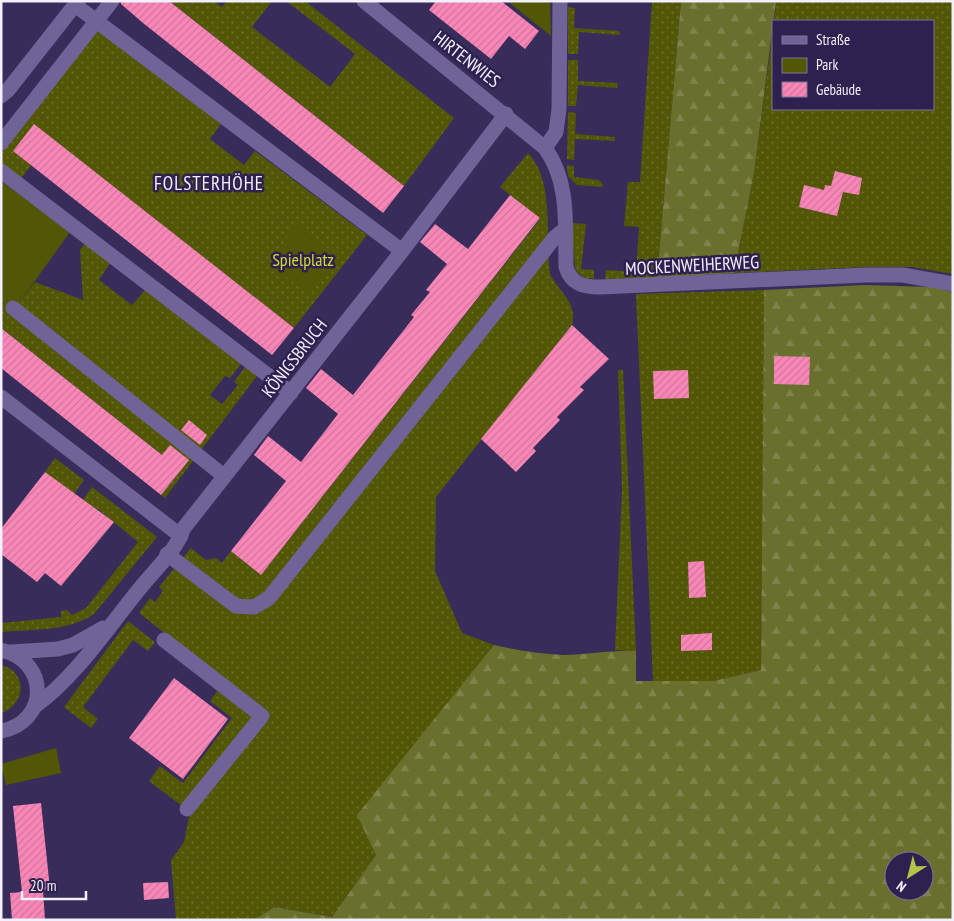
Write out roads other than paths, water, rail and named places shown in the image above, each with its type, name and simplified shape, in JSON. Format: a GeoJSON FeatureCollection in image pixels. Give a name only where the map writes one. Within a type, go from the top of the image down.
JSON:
{"type":"FeatureCollection","features":[{"type":"Feature","properties":{"kind":"street"},"geometry":{"type":"LineString","coordinates":[[1,143],[112,1]]}},
{"type":"Feature","properties":{"kind":"street","name":"HIRTENWIES"},"geometry":{"type":"LineString","coordinates":[[364,1],[506,114],[545,148]]}},
{"type":"Feature","properties":{"kind":"street"},"geometry":{"type":"LineString","coordinates":[[545,148],[556,132],[559,110],[560,1]]}},
{"type":"Feature","properties":{"kind":"street"},"geometry":{"type":"LineString","coordinates":[[1,96],[8,90],[77,3],[97,22],[402,251]]}},
{"type":"Feature","properties":{"kind":"street","name":"KÖNIGSBRUCH"},"geometry":{"type":"LineString","coordinates":[[34,706],[49,696],[167,554],[181,536],[183,529],[402,251],[506,114]]}},
{"type":"Feature","properties":{"kind":"street","name":"MOCKENWEIHERWEG"},"geometry":{"type":"LineString","coordinates":[[545,148],[556,162],[563,187],[566,267],[569,276],[575,283],[600,288],[866,275],[903,275],[953,284]]}},
{"type":"Feature","properties":{"kind":"street"},"geometry":{"type":"LineString","coordinates":[[1,171],[291,393]]}},
{"type":"Feature","properties":{"kind":"street"},"geometry":{"type":"LineString","coordinates":[[167,554],[236,606],[254,607],[269,598],[555,237],[565,229]]}},
{"type":"Feature","properties":{"kind":"street"},"geometry":{"type":"LineString","coordinates":[[13,308],[224,476]]}},
{"type":"Feature","properties":{"kind":"street"},"geometry":{"type":"LineString","coordinates":[[1,398],[181,536]]}},
{"type":"Feature","properties":{"kind":"street","name":"KÖNIGSBRUCH"},"geometry":{"type":"LineString","coordinates":[[6,651],[58,649],[73,645],[111,623]]}},
{"type":"Feature","properties":{"kind":"street"},"geometry":{"type":"LineString","coordinates":[[164,640],[262,716],[187,810]]}},
{"type":"Feature","properties":{"kind":"street","name":"KÖNIGSBRUCH"},"geometry":{"type":"LineString","coordinates":[[1,731],[15,727],[27,719],[34,706],[38,688],[32,670],[26,662],[6,651]]}},
{"type":"Feature","properties":{"kind":"district","name":"FOLSTERHÖHE"},"geometry":{"type":"Point","coordinates":[209,183]}},
{"type":"Feature","properties":{"kind":"park label","name":"Spielplatz"},"geometry":{"type":"Point","coordinates":[303,259]}}]}
